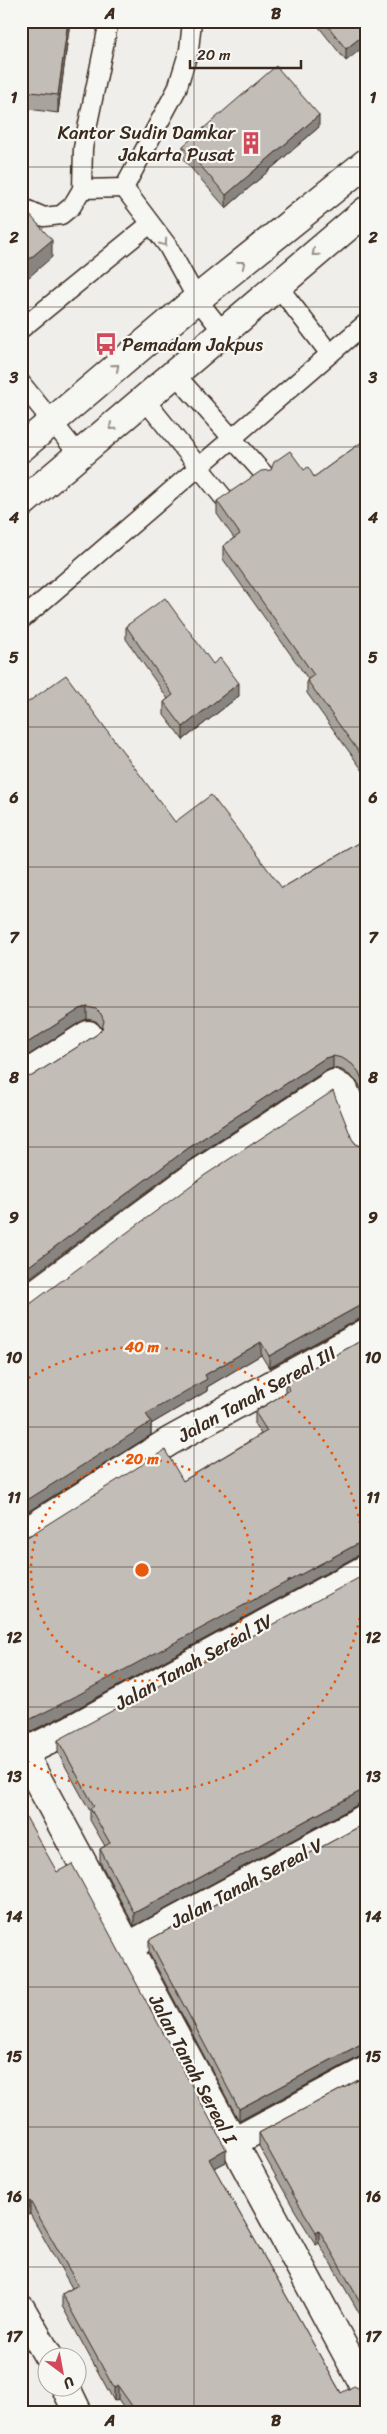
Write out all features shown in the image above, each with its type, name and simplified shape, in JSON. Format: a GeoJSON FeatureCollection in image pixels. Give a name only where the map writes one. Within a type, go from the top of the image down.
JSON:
{"type":"FeatureCollection","features":[{"type":"Feature","properties":{"kind":"street"},"geometry":{"type":"LineString","coordinates":[[21,448],[198,299],[366,163]]}},
{"type":"Feature","properties":{"kind":"street"},"geometry":{"type":"LineString","coordinates":[[21,504],[356,219],[321,198]]}},
{"type":"Feature","properties":{"kind":"street"},"geometry":{"type":"LineString","coordinates":[[22,1075],[88,1035]]}},
{"type":"Feature","properties":{"kind":"street"},"geometry":{"type":"LineString","coordinates":[[21,1304],[196,1175],[334,1084],[344,1090],[366,1145]]}},
{"type":"Feature","properties":{"kind":"street","name":"Jalan Tanah Sereal III"},"geometry":{"type":"LineString","coordinates":[[21,1535],[170,1441],[366,1333]]}},
{"type":"Feature","properties":{"kind":"street","name":"Jalan Tanah Sereal IV"},"geometry":{"type":"LineString","coordinates":[[22,1752],[70,1730],[366,1568]]}},
{"type":"Feature","properties":{"kind":"street","name":"Jalan Tanah Sereal I"},"geometry":{"type":"LineString","coordinates":[[22,1752],[366,2389]]}},
{"type":"Feature","properties":{"kind":"street","name":"Jalan Tanah Sereal V"},"geometry":{"type":"LineString","coordinates":[[127,1947],[366,1818]]}},
{"type":"Feature","properties":{"kind":"street"},"geometry":{"type":"LineString","coordinates":[[232,2142],[366,2071]]}},
{"type":"Feature","properties":{"kind":"street"},"geometry":{"type":"LineString","coordinates":[[21,2309],[42,2346]]}},
{"type":"Feature","properties":{"kind":"street"},"geometry":{"type":"LineString","coordinates":[[70,2396],[78,2413]]}},
{"type":"Feature","properties":{"kind":"lane"},"geometry":{"type":"LineString","coordinates":[[21,207],[44,217],[61,215],[72,206],[82,190],[83,148],[109,21]]}},
{"type":"Feature","properties":{"kind":"lane"},"geometry":{"type":"LineString","coordinates":[[124,188],[177,89],[189,50],[192,21]]}},
{"type":"Feature","properties":{"kind":"lane"},"geometry":{"type":"LineString","coordinates":[[82,190],[124,188]]}},
{"type":"Feature","properties":{"kind":"lane"},"geometry":{"type":"LineString","coordinates":[[124,188],[167,245],[198,299],[223,332]]}},
{"type":"Feature","properties":{"kind":"lane"},"geometry":{"type":"LineString","coordinates":[[21,329],[150,224]]}},
{"type":"Feature","properties":{"kind":"lane"},"geometry":{"type":"LineString","coordinates":[[277,286],[330,354]]}},
{"type":"Feature","properties":{"kind":"lane"},"geometry":{"type":"LineString","coordinates":[[21,620],[366,323]]}},
{"type":"Feature","properties":{"kind":"lane"},"geometry":{"type":"LineString","coordinates":[[174,373],[264,474]]}},
{"type":"Feature","properties":{"kind":"lane"},"geometry":{"type":"LineString","coordinates":[[21,384],[79,455]]}},
{"type":"Feature","properties":{"kind":"lane"},"geometry":{"type":"LineString","coordinates":[[144,399],[223,497]]}},
{"type":"Feature","properties":{"kind":"path"},"geometry":{"type":"LineString","coordinates":[[27,2413],[33,2409]]}},
{"type":"Feature","properties":{"kind":"building"},"geometry":{"type":"Polygon","coordinates":[[[21,21],[68,21],[58,95],[21,91],[21,21]]]}},
{"type":"Feature","properties":{"kind":"building"},"geometry":{"type":"Polygon","coordinates":[[[324,21],[366,21],[366,33],[346,49],[324,21]]]}},
{"type":"Feature","properties":{"kind":"building","name":"Kantor Sudin Damkar Jakarta Pusat"},"geometry":{"type":"Polygon","coordinates":[[[276,66],[319,115],[226,195],[183,146],[276,66]]]}},
{"type":"Feature","properties":{"kind":"building"},"geometry":{"type":"Polygon","coordinates":[[[21,205],[52,240],[21,266],[21,205]]]}},
{"type":"Feature","properties":{"kind":"building"},"geometry":{"type":"Polygon","coordinates":[[[366,439],[366,762],[307,680],[314,675],[223,546],[240,534],[217,501],[261,471],[271,470],[274,462],[290,451],[304,470],[308,467],[314,477],[366,439]]]}},
{"type":"Feature","properties":{"kind":"building"},"geometry":{"type":"Polygon","coordinates":[[[165,598],[213,664],[220,658],[239,683],[183,727],[164,702],[173,695],[126,626],[165,598]]]}},
{"type":"Feature","properties":{"kind":"building"},"geometry":{"type":"Polygon","coordinates":[[[66,675],[175,822],[211,795],[282,888],[366,839],[366,1090],[359,1072],[352,1064],[342,1058],[333,1056],[325,1058],[187,1149],[21,1272],[21,1078],[32,1076],[96,1035],[102,1029],[104,1021],[96,1009],[87,1007],[80,1009],[21,1047],[21,707],[66,675]]]}},
{"type":"Feature","properties":{"kind":"building"},"geometry":{"type":"Polygon","coordinates":[[[333,1091],[352,1139],[363,1148],[366,1147],[366,1305],[359,1306],[269,1356],[261,1342],[205,1375],[207,1379],[146,1414],[151,1422],[21,1504],[21,1306],[30,1304],[205,1175],[333,1091]]]}},
{"type":"Feature","properties":{"kind":"building"},"geometry":{"type":"Polygon","coordinates":[[[366,1338],[366,1541],[359,1543],[63,1703],[25,1722],[21,1722],[21,1538],[29,1536],[165,1450],[183,1481],[267,1431],[255,1412],[290,1390],[285,1383],[366,1338]]]}},
{"type":"Feature","properties":{"kind":"building"},"geometry":{"type":"Polygon","coordinates":[[[366,1574],[366,1790],[359,1792],[134,1913],[100,1849],[110,1843],[90,1808],[94,1806],[58,1740],[366,1574]]]}},
{"type":"Feature","properties":{"kind":"building"},"geometry":{"type":"Polygon","coordinates":[[[21,1808],[57,1872],[72,1864],[226,2149],[209,2159],[341,2393],[354,2386],[366,2392],[366,2413],[137,2413],[118,2386],[114,2388],[62,2294],[78,2285],[30,2201],[21,2206],[21,1808]]]}},
{"type":"Feature","properties":{"kind":"building"},"geometry":{"type":"Polygon","coordinates":[[[366,1823],[366,2043],[239,2109],[149,1940],[366,1823]]]}},
{"type":"Feature","properties":{"kind":"building"},"geometry":{"type":"Polygon","coordinates":[[[366,2076],[366,2312],[319,2230],[316,2232],[294,2196],[259,2133],[366,2076]]]}},
{"type":"Feature","properties":{"kind":"building"},"geometry":{"type":"Polygon","coordinates":[[[366,2316],[366,2326],[361,2318],[366,2316]]]}},
{"type":"Feature","properties":{"kind":"place","name":"Kantor Sudin Damkar Jakarta Pusat"},"geometry":{"type":"Point","coordinates":[251,143]}},
{"type":"Feature","properties":{"kind":"place","name":"Pemadam Jakpus"},"geometry":{"type":"Point","coordinates":[106,344]}}]}
